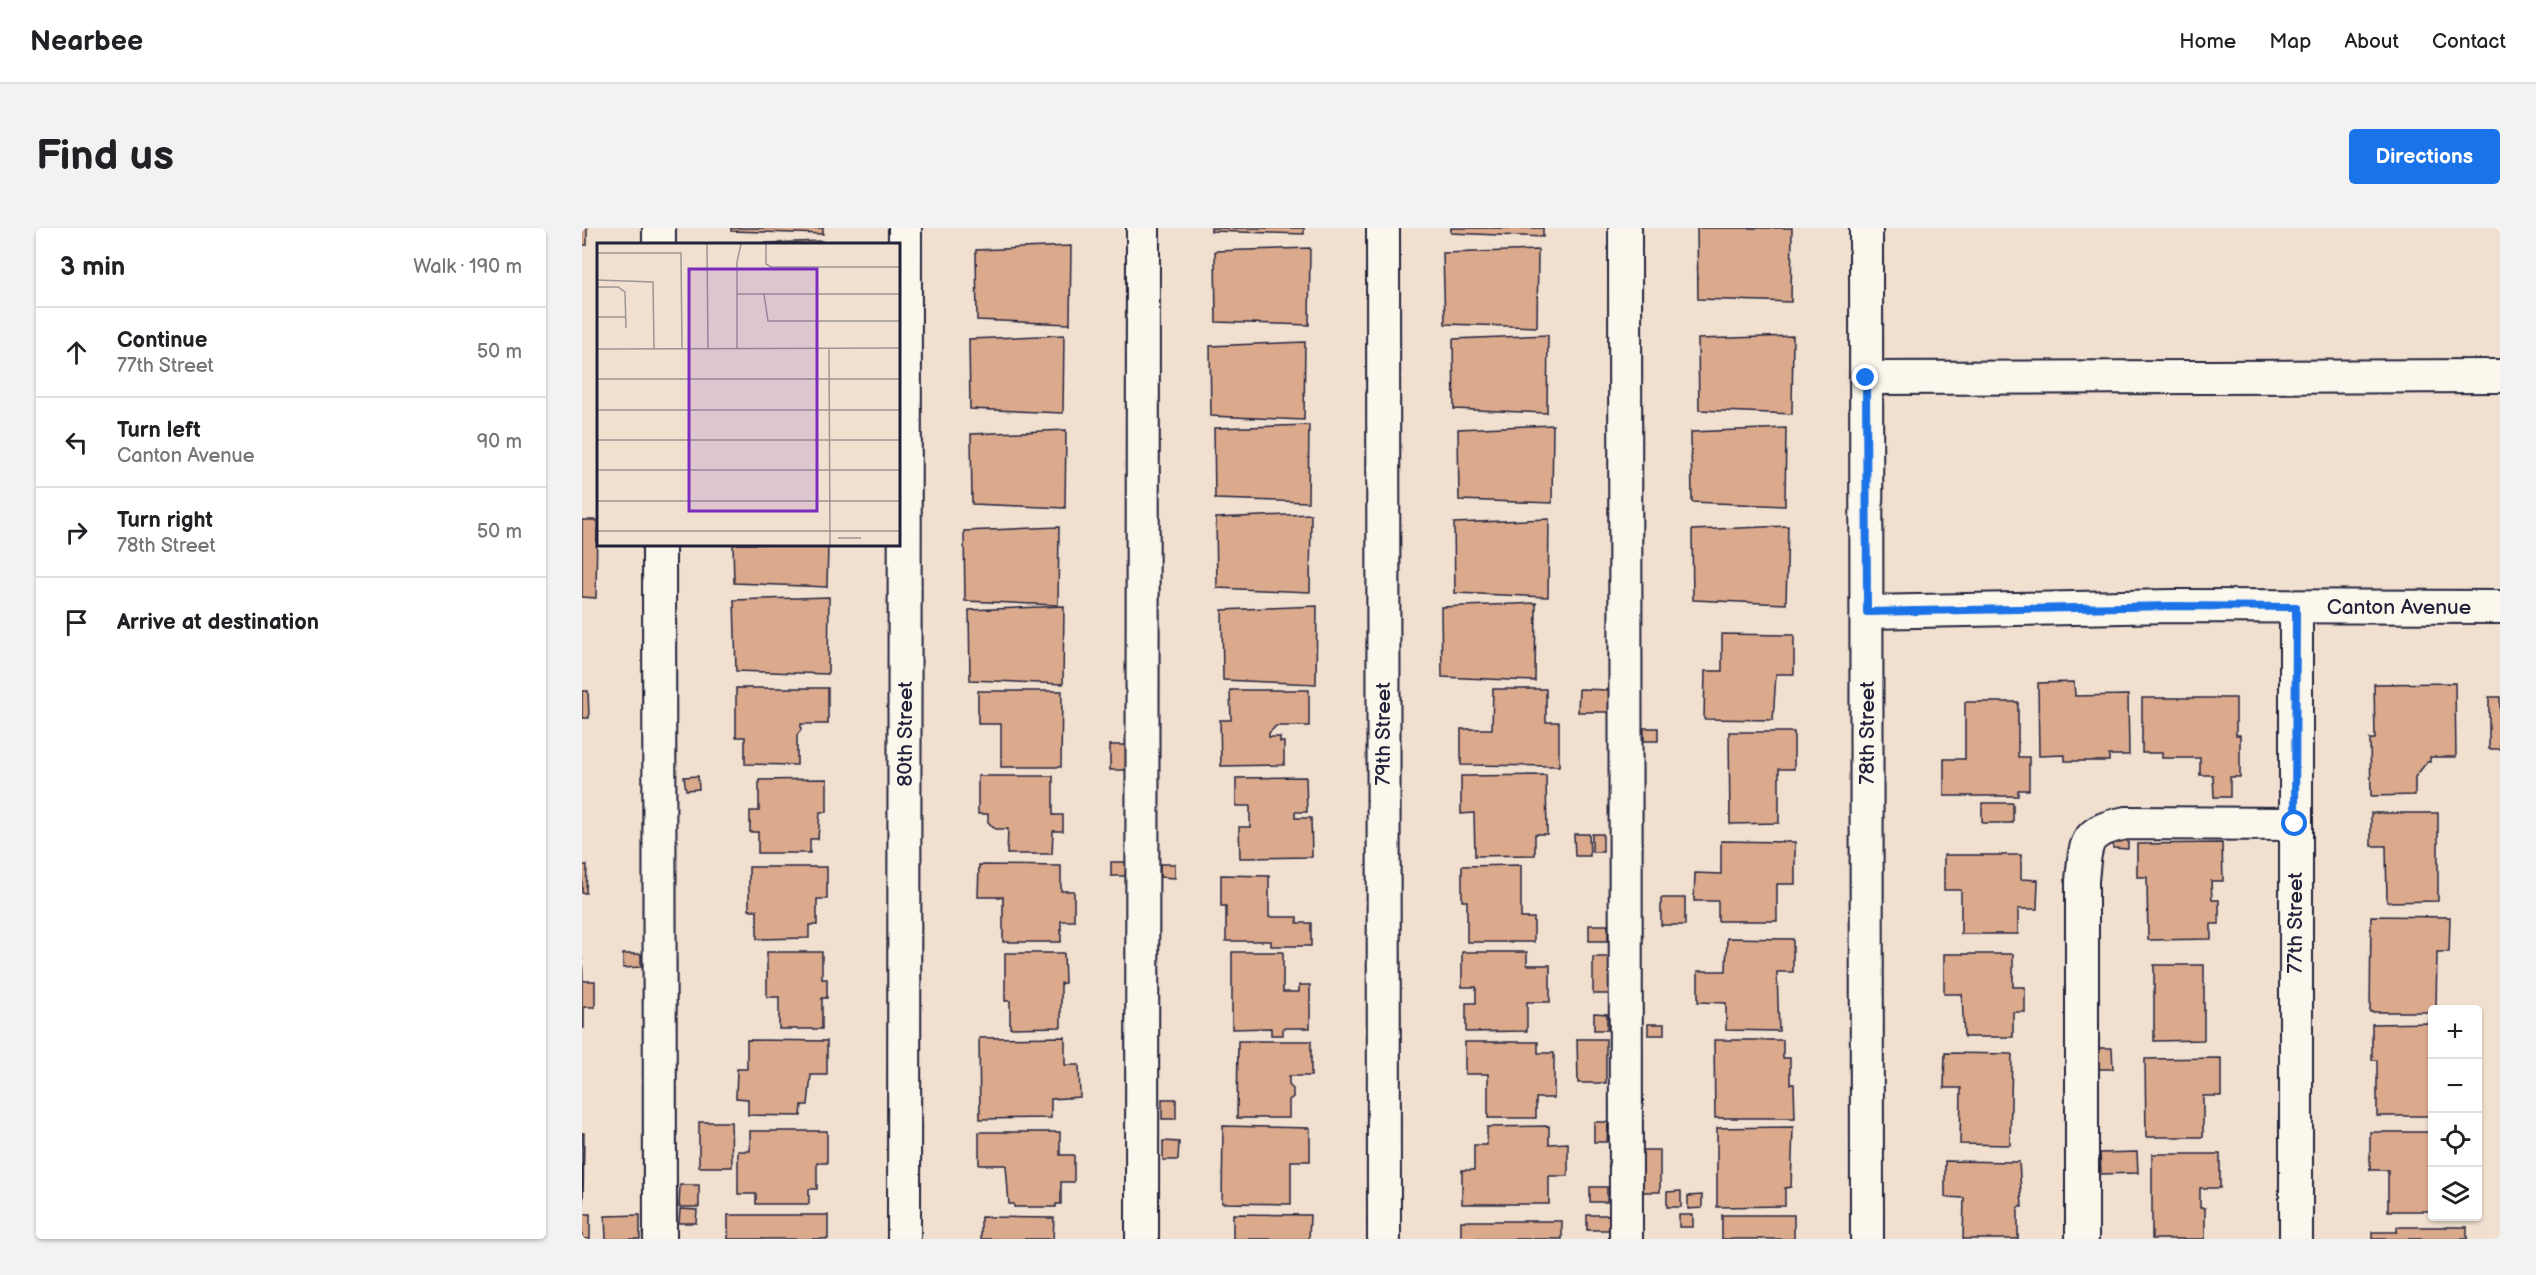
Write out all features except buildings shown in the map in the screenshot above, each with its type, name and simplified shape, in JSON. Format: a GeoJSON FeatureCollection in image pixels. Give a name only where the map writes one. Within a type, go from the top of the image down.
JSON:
{"type":"FeatureCollection","features":[{"type":"Feature","properties":{"kind":"street","name":"80th Street"},"geometry":{"type":"LineString","coordinates":[[904,1239],[905,228]]}},
{"type":"Feature","properties":{"kind":"street"},"geometry":{"type":"LineString","coordinates":[[1142,1239],[1143,228]]}},
{"type":"Feature","properties":{"kind":"street","name":"79th Street"},"geometry":{"type":"LineString","coordinates":[[1383,228],[1384,1239]]}},
{"type":"Feature","properties":{"kind":"street"},"geometry":{"type":"LineString","coordinates":[[1625,228],[1626,1239]]}},
{"type":"Feature","properties":{"kind":"street","name":"78th Street"},"geometry":{"type":"LineString","coordinates":[[1866,228],[1867,1239]]}},
{"type":"Feature","properties":{"kind":"street"},"geometry":{"type":"LineString","coordinates":[[1866,378],[2500,376]]}},
{"type":"Feature","properties":{"kind":"street"},"geometry":{"type":"LineString","coordinates":[[659,546],[660,1239]]}},
{"type":"Feature","properties":{"kind":"street","name":"Canton Avenue"},"geometry":{"type":"LineString","coordinates":[[1867,612],[2172,606],[2500,607]]}},
{"type":"Feature","properties":{"kind":"street","name":"77th Street"},"geometry":{"type":"LineString","coordinates":[[2296,607],[2296,1239]]}},
{"type":"Feature","properties":{"kind":"street"},"geometry":{"type":"LineString","coordinates":[[2082,1239],[2082,881],[2089,840],[2103,828],[2126,824],[2295,824]]}},
{"type":"Feature","properties":{"kind":"route"},"geometry":{"type":"LineString","coordinates":[[1866,378],[1867,612],[2172,606],[2296,607],[2295,824]]}}]}
